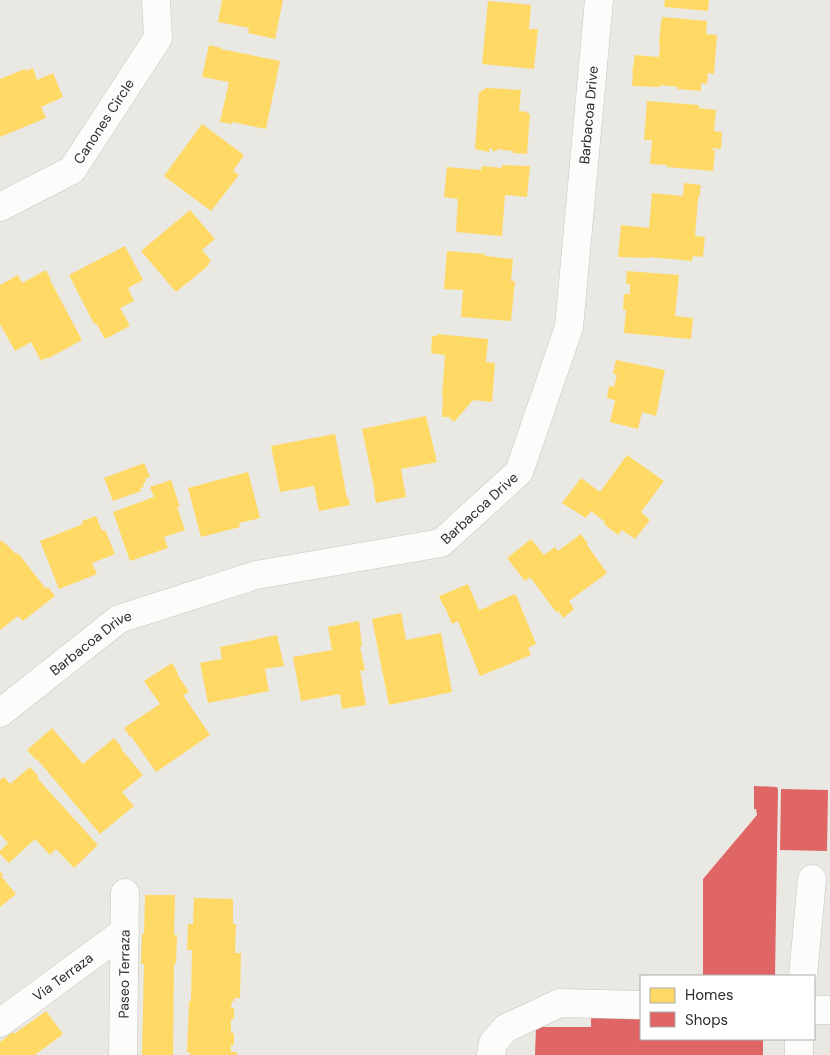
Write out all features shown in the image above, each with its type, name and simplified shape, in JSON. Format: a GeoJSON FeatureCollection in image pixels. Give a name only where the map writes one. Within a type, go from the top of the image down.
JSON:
{"type":"FeatureCollection","features":[{"type":"Feature","properties":{"kind":"street","name":"Canones Circle"},"geometry":{"type":"LineString","coordinates":[[0,207],[72,170],[158,38],[156,0]]}},
{"type":"Feature","properties":{"kind":"street","name":"Barbacoa Drive"},"geometry":{"type":"LineString","coordinates":[[0,713],[119,619],[256,575],[441,543],[519,472],[569,327],[599,0]]}},
{"type":"Feature","properties":{"kind":"street"},"geometry":{"type":"LineString","coordinates":[[802,975],[812,879]]}},
{"type":"Feature","properties":{"kind":"street","name":"Paseo Terraza"},"geometry":{"type":"LineString","coordinates":[[123,1055],[125,893]]}},
{"type":"Feature","properties":{"kind":"street","name":"Via Terraza"},"geometry":{"type":"LineString","coordinates":[[0,1023],[125,931]]}},
{"type":"Feature","properties":{"kind":"street"},"geometry":{"type":"LineString","coordinates":[[491,1055],[493,1043],[506,1028],[560,1003],[640,1005]]}},
{"type":"Feature","properties":{"kind":"street"},"geometry":{"type":"LineString","coordinates":[[815,1010],[830,1010]]}},
{"type":"Feature","properties":{"kind":"street"},"geometry":{"type":"LineString","coordinates":[[799,1040],[799,1055]]}},
{"type":"Feature","properties":{"kind":"building: Homes"},"geometry":{"type":"Polygon","coordinates":[[[222,0],[283,0],[275,39],[248,33],[249,28],[218,22],[222,0]]]}},
{"type":"Feature","properties":{"kind":"building: Homes"},"geometry":{"type":"Polygon","coordinates":[[[665,0],[709,0],[708,11],[664,7],[665,0]]]}},
{"type":"Feature","properties":{"kind":"building: Homes"},"geometry":{"type":"Polygon","coordinates":[[[488,1],[531,5],[529,29],[538,29],[534,69],[482,64],[488,1]]]}},
{"type":"Feature","properties":{"kind":"building: Homes"},"geometry":{"type":"Polygon","coordinates":[[[662,17],[707,21],[706,34],[717,35],[714,74],[708,73],[707,84],[701,83],[701,91],[660,85],[660,87],[632,86],[635,55],[659,57],[662,17]]]}},
{"type":"Feature","properties":{"kind":"building: Homes"},"geometry":{"type":"Polygon","coordinates":[[[209,45],[280,61],[266,129],[232,122],[232,124],[220,122],[229,82],[202,77],[209,45]]]}},
{"type":"Feature","properties":{"kind":"building: Homes"},"geometry":{"type":"Polygon","coordinates":[[[33,68],[37,80],[53,73],[63,97],[41,107],[46,118],[0,137],[0,79],[25,69],[26,71],[33,68]]]}},
{"type":"Feature","properties":{"kind":"building: Homes"},"geometry":{"type":"Polygon","coordinates":[[[486,88],[521,90],[519,111],[530,114],[527,154],[497,149],[497,151],[492,151],[492,148],[490,148],[489,152],[475,149],[479,93],[486,88]]]}},
{"type":"Feature","properties":{"kind":"building: Homes"},"geometry":{"type":"Polygon","coordinates":[[[647,101],[699,105],[698,108],[716,110],[714,131],[722,132],[721,149],[712,148],[712,150],[715,150],[713,171],[650,164],[652,140],[644,140],[647,101]]]}},
{"type":"Feature","properties":{"kind":"building: Homes"},"geometry":{"type":"Polygon","coordinates":[[[202,124],[244,155],[233,171],[239,175],[211,211],[164,176],[202,124]]]}},
{"type":"Feature","properties":{"kind":"building: Homes"},"geometry":{"type":"Polygon","coordinates":[[[502,165],[530,166],[527,197],[505,195],[502,236],[456,232],[458,199],[444,197],[447,167],[481,170],[482,166],[502,168],[502,165]]]}},
{"type":"Feature","properties":{"kind":"building: Homes"},"geometry":{"type":"Polygon","coordinates":[[[684,183],[701,185],[695,236],[705,237],[703,257],[693,256],[692,261],[650,257],[618,257],[621,225],[649,228],[652,193],[683,196],[684,183]]]}},
{"type":"Feature","properties":{"kind":"building: Homes"},"geometry":{"type":"Polygon","coordinates":[[[190,210],[215,239],[202,250],[211,261],[209,265],[176,292],[141,251],[190,210]]]}},
{"type":"Feature","properties":{"kind":"building: Homes"},"geometry":{"type":"Polygon","coordinates":[[[125,246],[143,280],[128,288],[134,301],[120,308],[130,326],[105,339],[96,323],[94,324],[69,275],[125,246]]]}},
{"type":"Feature","properties":{"kind":"building: Homes"},"geometry":{"type":"Polygon","coordinates":[[[447,251],[485,254],[485,256],[513,259],[511,281],[515,281],[511,321],[461,317],[463,290],[444,289],[447,251]]]}},
{"type":"Feature","properties":{"kind":"building: Homes"},"geometry":{"type":"Polygon","coordinates":[[[46,270],[82,340],[41,361],[31,342],[15,351],[0,324],[0,285],[18,275],[22,283],[46,270]]]}},
{"type":"Feature","properties":{"kind":"building: Homes"},"geometry":{"type":"Polygon","coordinates":[[[627,271],[679,275],[675,316],[693,318],[691,339],[624,333],[626,310],[623,310],[624,294],[630,294],[630,284],[626,284],[627,271]]]}},
{"type":"Feature","properties":{"kind":"building: Homes"},"geometry":{"type":"Polygon","coordinates":[[[437,334],[488,339],[486,362],[495,363],[492,402],[473,400],[454,422],[449,417],[442,417],[445,355],[431,353],[432,336],[437,336],[437,334]]]}},
{"type":"Feature","properties":{"kind":"building: Homes"},"geometry":{"type":"Polygon","coordinates":[[[616,360],[665,370],[656,416],[642,412],[638,429],[610,422],[615,400],[607,398],[609,386],[614,387],[617,375],[613,374],[616,360]]]}},
{"type":"Feature","properties":{"kind":"building: Homes"},"geometry":{"type":"Polygon","coordinates":[[[426,416],[437,462],[401,469],[406,497],[376,503],[362,429],[426,416]]]}},
{"type":"Feature","properties":{"kind":"building: Homes"},"geometry":{"type":"Polygon","coordinates":[[[335,434],[350,505],[319,511],[314,486],[280,492],[271,446],[335,434]]]}},
{"type":"Feature","properties":{"kind":"building: Homes"},"geometry":{"type":"Polygon","coordinates":[[[627,455],[664,481],[641,512],[650,520],[635,539],[622,530],[618,535],[591,511],[586,518],[562,503],[581,478],[600,492],[627,455]]]}},
{"type":"Feature","properties":{"kind":"building: Homes"},"geometry":{"type":"Polygon","coordinates":[[[144,463],[150,477],[145,479],[146,482],[143,483],[144,486],[140,489],[141,491],[113,501],[104,478],[144,463]]]}},
{"type":"Feature","properties":{"kind":"building: Homes"},"geometry":{"type":"Polygon","coordinates":[[[248,472],[260,518],[239,523],[240,527],[201,537],[188,488],[248,472]]]}},
{"type":"Feature","properties":{"kind":"building: Homes"},"geometry":{"type":"Polygon","coordinates":[[[171,480],[180,507],[177,507],[185,530],[164,537],[168,548],[130,561],[113,512],[154,497],[150,487],[171,480]]]}},
{"type":"Feature","properties":{"kind":"building: Homes"},"geometry":{"type":"Polygon","coordinates":[[[96,516],[102,531],[105,530],[115,554],[92,563],[97,574],[59,589],[40,541],[83,524],[82,521],[96,516]]]}},
{"type":"Feature","properties":{"kind":"building: Homes"},"geometry":{"type":"Polygon","coordinates":[[[581,534],[607,573],[569,601],[574,609],[563,618],[558,611],[556,612],[530,577],[525,581],[507,558],[531,539],[544,555],[555,547],[558,551],[581,534]]]}},
{"type":"Feature","properties":{"kind":"building: Homes"},"geometry":{"type":"Polygon","coordinates":[[[0,540],[16,554],[18,553],[46,589],[48,587],[55,596],[23,621],[18,616],[0,630],[0,540]]]}},
{"type":"Feature","properties":{"kind":"building: Homes"},"geometry":{"type":"Polygon","coordinates":[[[468,584],[479,610],[512,595],[516,595],[536,644],[528,648],[531,655],[480,676],[458,621],[452,624],[439,596],[468,584]]]}},
{"type":"Feature","properties":{"kind":"building: Homes"},"geometry":{"type":"Polygon","coordinates":[[[401,613],[406,640],[441,633],[452,692],[389,705],[372,619],[401,613]]]}},
{"type":"Feature","properties":{"kind":"building: Homes"},"geometry":{"type":"Polygon","coordinates":[[[359,621],[362,646],[360,647],[365,670],[360,671],[366,705],[342,709],[340,694],[301,701],[293,657],[332,650],[328,627],[359,621]]]}},
{"type":"Feature","properties":{"kind":"building: Homes"},"geometry":{"type":"Polygon","coordinates":[[[277,635],[284,666],[265,669],[269,691],[208,703],[200,663],[222,659],[220,647],[277,635]]]}},
{"type":"Feature","properties":{"kind":"building: Homes"},"geometry":{"type":"Polygon","coordinates":[[[172,663],[189,692],[183,695],[210,735],[156,772],[124,728],[160,704],[144,681],[172,663]]]}},
{"type":"Feature","properties":{"kind":"building: Homes"},"geometry":{"type":"Polygon","coordinates":[[[52,728],[83,764],[114,738],[143,775],[122,792],[134,806],[100,834],[37,759],[27,750],[52,728]]]}},
{"type":"Feature","properties":{"kind":"building: Homes"},"geometry":{"type":"Polygon","coordinates":[[[30,767],[39,777],[37,778],[98,845],[74,868],[56,849],[50,855],[35,839],[9,863],[0,854],[0,851],[8,843],[0,834],[0,780],[4,777],[10,784],[30,767]]]}},
{"type":"Feature","properties":{"kind":"building: Homes"},"geometry":{"type":"Polygon","coordinates":[[[0,871],[3,875],[1,876],[16,894],[0,907],[0,871]]]}},
{"type":"Feature","properties":{"kind":"building: Homes"},"geometry":{"type":"Polygon","coordinates":[[[145,895],[175,895],[174,935],[177,935],[176,964],[174,963],[173,1055],[142,1055],[144,964],[141,964],[145,895]]]}},
{"type":"Feature","properties":{"kind":"building: Homes"},"geometry":{"type":"Polygon","coordinates":[[[194,898],[233,899],[233,924],[236,924],[235,953],[241,953],[240,998],[234,998],[235,1001],[232,1001],[231,1008],[234,1008],[234,1019],[231,1019],[231,1033],[234,1033],[234,1045],[231,1045],[231,1052],[237,1052],[237,1055],[190,1055],[190,1052],[187,1052],[192,950],[187,950],[188,924],[193,924],[194,898]]]}},
{"type":"Feature","properties":{"kind":"building: Homes"},"geometry":{"type":"Polygon","coordinates":[[[46,1011],[63,1034],[35,1055],[0,1055],[0,1042],[46,1011]]]}},
{"type":"Feature","properties":{"kind":"building: Shops"},"geometry":{"type":"Polygon","coordinates":[[[754,786],[777,787],[775,975],[703,975],[703,879],[757,815],[756,809],[754,809],[754,786]]]}},
{"type":"Feature","properties":{"kind":"building: Shops"},"geometry":{"type":"Polygon","coordinates":[[[781,789],[828,790],[827,851],[780,850],[781,789]]]}},
{"type":"Feature","properties":{"kind":"building: Shops"},"geometry":{"type":"Polygon","coordinates":[[[591,1015],[640,1016],[640,1040],[763,1040],[763,1055],[535,1055],[536,1027],[591,1027],[591,1015]]]}}]}
